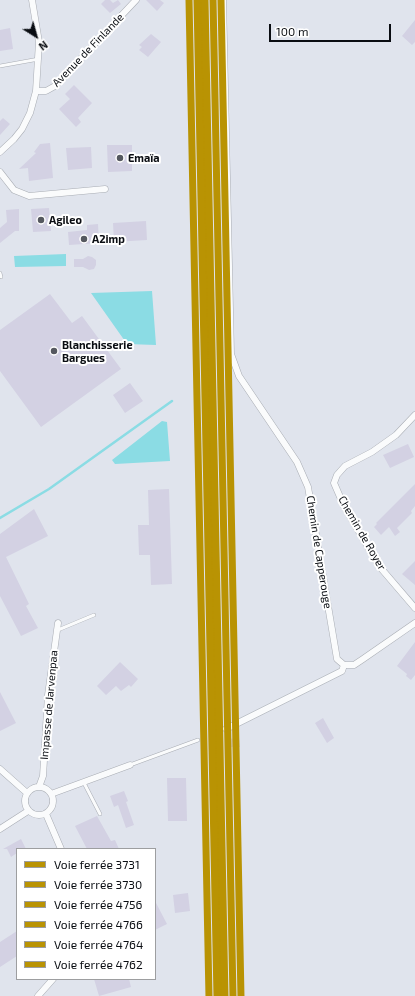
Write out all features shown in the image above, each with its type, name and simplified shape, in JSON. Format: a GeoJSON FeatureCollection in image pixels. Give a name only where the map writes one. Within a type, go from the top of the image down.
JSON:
{"type":"FeatureCollection","features":[{"type":"Feature","properties":{"kind":"street"},"geometry":{"type":"LineString","coordinates":[[0,152],[22,129],[30,113],[36,91],[39,42],[32,0]]}},
{"type":"Feature","properties":{"kind":"street","name":"Avenue de Finlande"},"geometry":{"type":"LineString","coordinates":[[36,91],[46,91],[55,86],[136,0]]}},
{"type":"Feature","properties":{"kind":"street","name":"Chemin de Capperouge"},"geometry":{"type":"LineString","coordinates":[[223,0],[230,354],[239,376],[297,462],[308,487],[337,659],[344,665]]}},
{"type":"Feature","properties":{"kind":"street"},"geometry":{"type":"LineString","coordinates":[[0,172],[14,190],[29,196],[105,189]]}},
{"type":"Feature","properties":{"kind":"street","name":"Chemin de Royer"},"geometry":{"type":"LineString","coordinates":[[415,415],[396,435],[372,452],[345,466],[337,475],[334,483],[344,506],[379,566],[415,608]]}},
{"type":"Feature","properties":{"kind":"street","name":"Impasse de Jarvenpaa"},"geometry":{"type":"LineString","coordinates":[[39,787],[42,776],[53,648],[58,630],[58,623]]}},
{"type":"Feature","properties":{"kind":"street"},"geometry":{"type":"LineString","coordinates":[[226,729],[342,671],[344,665],[354,665],[415,623]]}},
{"type":"Feature","properties":{"kind":"street"},"geometry":{"type":"LineString","coordinates":[[52,794],[130,765]]}},
{"type":"Feature","properties":{"kind":"street"},"geometry":{"type":"LineString","coordinates":[[0,769],[27,793]]}},
{"type":"Feature","properties":{"kind":"street"},"geometry":{"type":"LineString","coordinates":[[39,787],[46,789],[52,794],[53,803],[49,811],[46,814],[35,815],[28,811],[25,802],[27,793],[39,787]]}},
{"type":"Feature","properties":{"kind":"street"},"geometry":{"type":"LineString","coordinates":[[0,829],[28,811]]}},
{"type":"Feature","properties":{"kind":"street"},"geometry":{"type":"LineString","coordinates":[[46,814],[61,848]]}},
{"type":"Feature","properties":{"kind":"street"},"geometry":{"type":"LineString","coordinates":[[38,996],[52,980]]}},
{"type":"Feature","properties":{"kind":"lane"},"geometry":{"type":"LineString","coordinates":[[0,66],[39,59]]}},
{"type":"Feature","properties":{"kind":"lane"},"geometry":{"type":"LineString","coordinates":[[58,630],[94,616]]}},
{"type":"Feature","properties":{"kind":"lane"},"geometry":{"type":"LineString","coordinates":[[130,765],[198,740]]}},
{"type":"Feature","properties":{"kind":"lane"},"geometry":{"type":"LineString","coordinates":[[84,783],[100,814]]}},
{"type":"Feature","properties":{"kind":"water"},"geometry":{"type":"Polygon","coordinates":[[[66,254],[66,266],[15,267],[14,256],[66,254]]]}},
{"type":"Feature","properties":{"kind":"water"},"geometry":{"type":"Polygon","coordinates":[[[152,291],[156,345],[127,344],[91,293],[152,291]]]}},
{"type":"Feature","properties":{"kind":"water"},"geometry":{"type":"Polygon","coordinates":[[[162,421],[167,422],[170,461],[115,464],[112,460],[162,421]]]}},
{"type":"Feature","properties":{"kind":"building"},"geometry":{"type":"Polygon","coordinates":[[[105,0],[110,0],[113,3],[118,0],[121,4],[110,13],[101,4],[105,0]]]}},
{"type":"Feature","properties":{"kind":"building"},"geometry":{"type":"Polygon","coordinates":[[[146,0],[160,0],[164,3],[157,11],[146,0]]]}},
{"type":"Feature","properties":{"kind":"building"},"geometry":{"type":"Polygon","coordinates":[[[415,20],[415,42],[412,45],[402,36],[415,20]]]}},
{"type":"Feature","properties":{"kind":"building"},"geometry":{"type":"Polygon","coordinates":[[[10,28],[13,49],[0,51],[0,30],[10,28]]]}},
{"type":"Feature","properties":{"kind":"building"},"geometry":{"type":"Polygon","coordinates":[[[151,34],[161,42],[148,57],[139,50],[142,47],[139,45],[151,34]]]}},
{"type":"Feature","properties":{"kind":"building"},"geometry":{"type":"Polygon","coordinates":[[[74,85],[92,103],[78,118],[81,122],[76,127],[59,109],[70,99],[65,94],[74,85]]]}},
{"type":"Feature","properties":{"kind":"building"},"geometry":{"type":"Polygon","coordinates":[[[3,118],[10,124],[0,135],[0,121],[3,118]]]}},
{"type":"Feature","properties":{"kind":"building"},"geometry":{"type":"Polygon","coordinates":[[[50,143],[53,178],[29,181],[28,168],[19,169],[36,153],[34,152],[40,144],[50,143]]]}},
{"type":"Feature","properties":{"kind":"building","name":"Emaïa"},"geometry":{"type":"Polygon","coordinates":[[[107,145],[132,145],[132,171],[108,172],[107,145]]]}},
{"type":"Feature","properties":{"kind":"building"},"geometry":{"type":"Polygon","coordinates":[[[91,147],[92,168],[68,170],[66,148],[91,147]]]}},
{"type":"Feature","properties":{"kind":"building","name":"Agileo"},"geometry":{"type":"Polygon","coordinates":[[[49,208],[51,231],[33,232],[31,209],[49,208]]]}},
{"type":"Feature","properties":{"kind":"building"},"geometry":{"type":"Polygon","coordinates":[[[19,209],[19,231],[15,231],[0,243],[0,228],[7,222],[6,210],[19,209]]]}},
{"type":"Feature","properties":{"kind":"building"},"geometry":{"type":"Polygon","coordinates":[[[146,221],[147,240],[114,242],[113,223],[146,221]]]}},
{"type":"Feature","properties":{"kind":"building","name":"A2imp"},"geometry":{"type":"Polygon","coordinates":[[[98,224],[99,243],[69,245],[68,232],[87,230],[87,225],[98,224]]]}},
{"type":"Feature","properties":{"kind":"building"},"geometry":{"type":"Polygon","coordinates":[[[88,256],[96,260],[94,269],[89,270],[83,267],[74,267],[74,259],[83,259],[88,256]]]}},
{"type":"Feature","properties":{"kind":"building","name":"Blanchisserie Bargues"},"geometry":{"type":"Polygon","coordinates":[[[50,294],[72,323],[82,316],[121,369],[41,427],[0,371],[0,330],[50,294]]]}},
{"type":"Feature","properties":{"kind":"building"},"geometry":{"type":"Polygon","coordinates":[[[130,383],[143,401],[125,413],[113,395],[130,383]]]}},
{"type":"Feature","properties":{"kind":"building"},"geometry":{"type":"Polygon","coordinates":[[[408,444],[414,457],[390,468],[383,455],[408,444]]]}},
{"type":"Feature","properties":{"kind":"building"},"geometry":{"type":"Polygon","coordinates":[[[415,484],[415,506],[411,511],[412,513],[397,528],[400,532],[395,536],[389,527],[381,535],[374,527],[377,524],[376,523],[415,484]]]}},
{"type":"Feature","properties":{"kind":"building"},"geometry":{"type":"Polygon","coordinates":[[[169,489],[172,584],[151,585],[150,555],[139,555],[138,525],[149,525],[148,490],[169,489]]]}},
{"type":"Feature","properties":{"kind":"building"},"geometry":{"type":"Polygon","coordinates":[[[34,509],[48,536],[6,557],[29,604],[26,606],[38,628],[21,636],[0,596],[0,534],[34,509]]]}},
{"type":"Feature","properties":{"kind":"building"},"geometry":{"type":"Polygon","coordinates":[[[415,561],[415,585],[402,574],[415,561]]]}},
{"type":"Feature","properties":{"kind":"building"},"geometry":{"type":"Polygon","coordinates":[[[415,642],[415,675],[411,680],[406,676],[407,674],[397,666],[415,642]]]}},
{"type":"Feature","properties":{"kind":"building"},"geometry":{"type":"Polygon","coordinates":[[[120,662],[138,679],[131,687],[129,685],[121,691],[116,686],[106,695],[97,686],[120,662]]]}},
{"type":"Feature","properties":{"kind":"building"},"geometry":{"type":"Polygon","coordinates":[[[0,692],[16,723],[0,731],[0,692]]]}},
{"type":"Feature","properties":{"kind":"building"},"geometry":{"type":"Polygon","coordinates":[[[323,718],[334,738],[327,743],[315,723],[323,718]]]}},
{"type":"Feature","properties":{"kind":"building"},"geometry":{"type":"Polygon","coordinates":[[[239,737],[240,747],[231,747],[230,739],[239,737]]]}},
{"type":"Feature","properties":{"kind":"building"},"geometry":{"type":"Polygon","coordinates":[[[167,778],[186,778],[187,821],[168,821],[167,778]]]}},
{"type":"Feature","properties":{"kind":"building"},"geometry":{"type":"Polygon","coordinates":[[[124,791],[134,825],[126,828],[118,805],[114,807],[110,796],[124,791]]]}},
{"type":"Feature","properties":{"kind":"building"},"geometry":{"type":"Polygon","coordinates":[[[97,816],[111,841],[115,840],[119,848],[86,848],[75,826],[97,816]]]}},
{"type":"Feature","properties":{"kind":"building"},"geometry":{"type":"Polygon","coordinates":[[[21,839],[26,848],[16,848],[16,854],[11,857],[7,849],[3,849],[21,839]]]}},
{"type":"Feature","properties":{"kind":"building"},"geometry":{"type":"Polygon","coordinates":[[[188,893],[190,911],[175,913],[173,895],[188,893]]]}},
{"type":"Feature","properties":{"kind":"building"},"geometry":{"type":"Polygon","coordinates":[[[156,903],[167,924],[156,930],[156,903]]]}},
{"type":"Feature","properties":{"kind":"building"},"geometry":{"type":"Polygon","coordinates":[[[16,932],[16,957],[0,967],[0,942],[16,932]]]}},
{"type":"Feature","properties":{"kind":"building"},"geometry":{"type":"Polygon","coordinates":[[[94,980],[129,980],[131,987],[99,996],[94,980]]]}},
{"type":"Feature","properties":{"kind":"waterway"},"geometry":{"type":"LineString","coordinates":[[0,518],[49,489],[172,401]]}},
{"type":"Feature","properties":{"kind":"rail line","name":"4764"},"geometry":{"type":"LineString","coordinates":[[189,0],[209,996]]}},
{"type":"Feature","properties":{"kind":"rail line","name":"4756"},"geometry":{"type":"LineString","coordinates":[[197,0],[217,996]]}},
{"type":"Feature","properties":{"kind":"rail line","name":"3731"},"geometry":{"type":"LineString","coordinates":[[200,0],[220,996]]}},
{"type":"Feature","properties":{"kind":"rail line","name":"3730"},"geometry":{"type":"LineString","coordinates":[[205,0],[225,996]]}},
{"type":"Feature","properties":{"kind":"rail line","name":"4766"},"geometry":{"type":"LineString","coordinates":[[213,0],[233,996]]}},
{"type":"Feature","properties":{"kind":"rail line","name":"4762"},"geometry":{"type":"LineString","coordinates":[[221,0],[241,996]]}},
{"type":"Feature","properties":{"kind":"place","name":"Emaïa"},"geometry":{"type":"Point","coordinates":[120,158]}},
{"type":"Feature","properties":{"kind":"place","name":"Agileo"},"geometry":{"type":"Point","coordinates":[41,220]}},
{"type":"Feature","properties":{"kind":"place","name":"A2imp"},"geometry":{"type":"Point","coordinates":[84,239]}},
{"type":"Feature","properties":{"kind":"place","name":"Blanchisserie Bargues"},"geometry":{"type":"Point","coordinates":[54,351]}}]}
